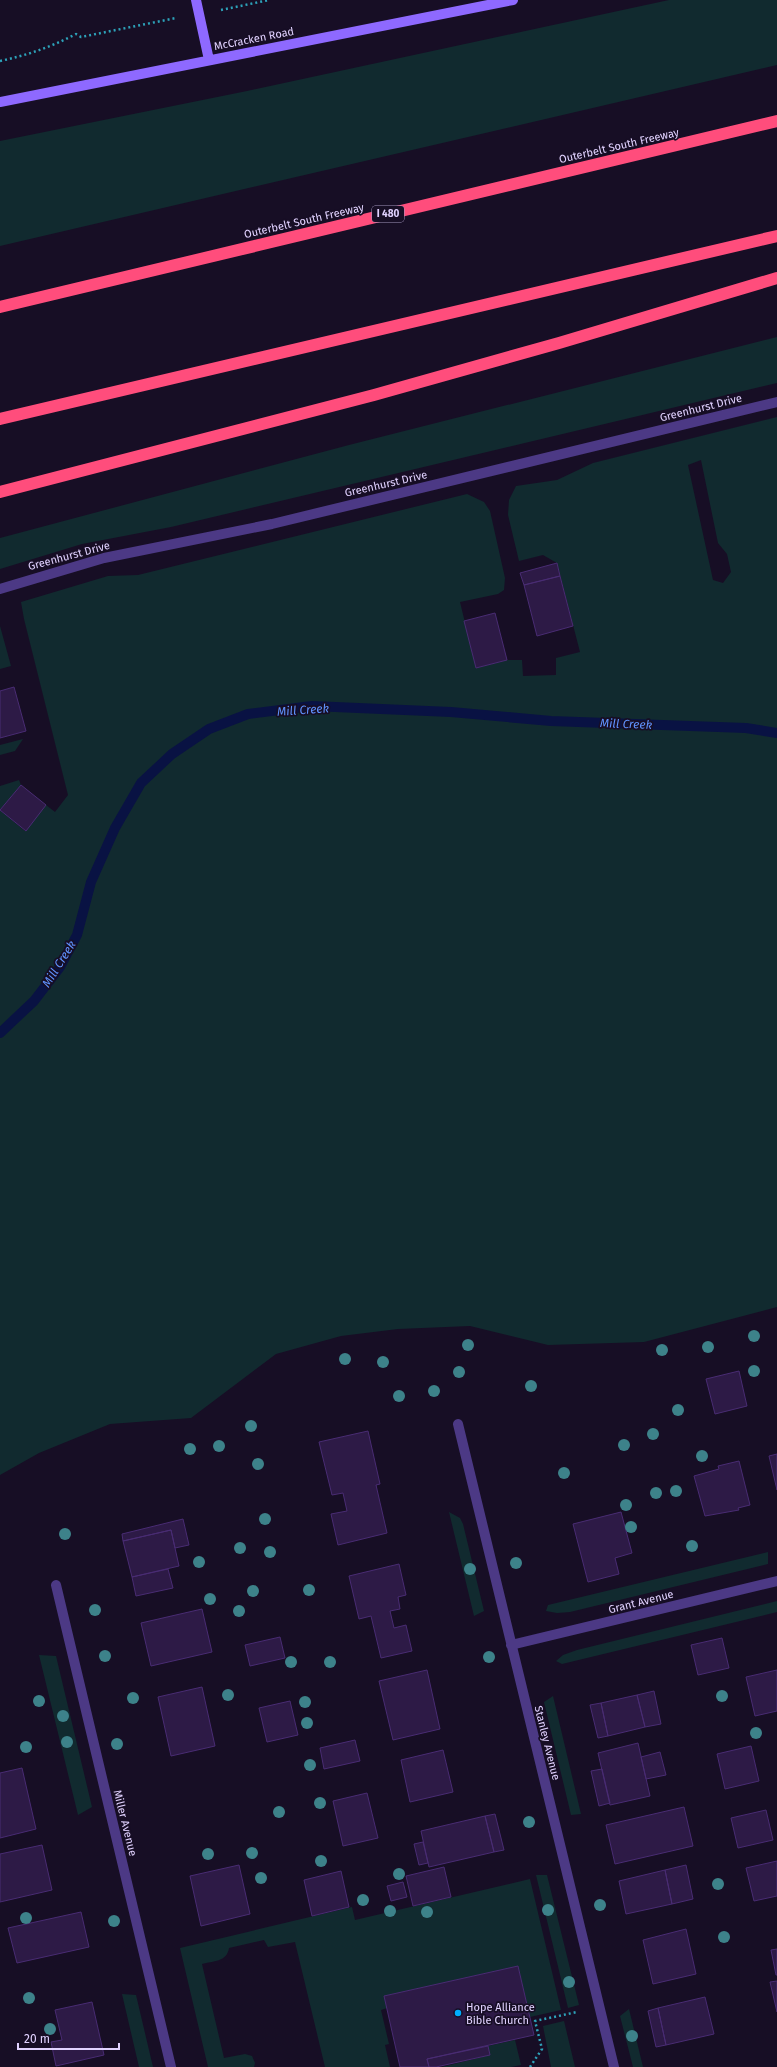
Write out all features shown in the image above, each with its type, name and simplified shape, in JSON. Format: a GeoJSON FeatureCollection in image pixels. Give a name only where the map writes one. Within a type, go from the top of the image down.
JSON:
{"type":"FeatureCollection","features":[{"type":"Feature","properties":{"kind":"highway","name":"Outerbelt South Freeway"},"geometry":{"type":"LineString","coordinates":[[0,307],[777,121]]}},
{"type":"Feature","properties":{"kind":"highway"},"geometry":{"type":"LineString","coordinates":[[0,419],[777,236]]}},
{"type":"Feature","properties":{"kind":"highway"},"geometry":{"type":"LineString","coordinates":[[0,492],[382,393],[559,344],[777,278]]}},
{"type":"Feature","properties":{"kind":"street"},"geometry":{"type":"LineString","coordinates":[[196,0],[209,60]]}},
{"type":"Feature","properties":{"kind":"street","name":"McCracken Road"},"geometry":{"type":"LineString","coordinates":[[0,102],[513,0]]}},
{"type":"Feature","properties":{"kind":"street","name":"Greenhurst Drive"},"geometry":{"type":"LineString","coordinates":[[0,589],[104,558],[272,524],[777,402]]}},
{"type":"Feature","properties":{"kind":"street","name":"Stanley Avenue"},"geometry":{"type":"LineString","coordinates":[[458,1424],[614,2067]]}},
{"type":"Feature","properties":{"kind":"street","name":"Grant Avenue"},"geometry":{"type":"LineString","coordinates":[[511,1646],[777,1581]]}},
{"type":"Feature","properties":{"kind":"street","name":"Miller Avenue"},"geometry":{"type":"LineString","coordinates":[[56,1585],[171,2067]]}},
{"type":"Feature","properties":{"kind":"path"},"geometry":{"type":"LineString","coordinates":[[0,60],[29,55],[58,44],[76,34],[81,37]]}},
{"type":"Feature","properties":{"kind":"path"},"geometry":{"type":"LineString","coordinates":[[530,2067],[542,2049],[535,2021],[599,2006]]}},
{"type":"Feature","properties":{"kind":"green space"},"geometry":{"type":"Polygon","coordinates":[[[669,0],[777,0],[777,65],[0,246],[0,141],[247,91],[669,0]]]}},
{"type":"Feature","properties":{"kind":"green space"},"geometry":{"type":"Polygon","coordinates":[[[777,337],[777,383],[171,527],[82,544],[0,569],[0,538],[349,445],[777,337]]]}},
{"type":"Feature","properties":{"kind":"green space"},"geometry":{"type":"Polygon","coordinates":[[[777,417],[777,1307],[644,1342],[548,1345],[470,1326],[398,1329],[341,1336],[276,1354],[191,1418],[110,1424],[39,1453],[0,1475],[0,810],[25,831],[46,805],[55,812],[68,795],[21,602],[108,576],[138,575],[467,494],[484,502],[490,511],[505,578],[504,590],[498,594],[460,602],[476,668],[507,660],[522,660],[523,676],[556,675],[556,658],[580,652],[557,563],[543,555],[519,561],[508,515],[509,500],[516,486],[557,480],[593,463],[777,417]],[[701,460],[688,465],[713,580],[723,583],[731,572],[727,554],[718,543],[701,460]]]}},
{"type":"Feature","properties":{"kind":"green space"},"geometry":{"type":"Polygon","coordinates":[[[0,626],[11,666],[0,669],[0,626]]]}},
{"type":"Feature","properties":{"kind":"green space"},"geometry":{"type":"Polygon","coordinates":[[[23,739],[15,751],[0,755],[0,745],[23,739]]]}},
{"type":"Feature","properties":{"kind":"green space"},"geometry":{"type":"Polygon","coordinates":[[[19,780],[21,785],[0,810],[0,786],[19,780]]]}},
{"type":"Feature","properties":{"kind":"green space"},"geometry":{"type":"Polygon","coordinates":[[[449,1512],[460,1518],[463,1524],[484,1611],[474,1616],[449,1512]]]}},
{"type":"Feature","properties":{"kind":"green space"},"geometry":{"type":"Polygon","coordinates":[[[768,1552],[768,1564],[570,1612],[557,1613],[546,1611],[548,1605],[768,1552]]]}},
{"type":"Feature","properties":{"kind":"green space"},"geometry":{"type":"Polygon","coordinates":[[[777,1601],[777,1612],[562,1664],[556,1661],[563,1655],[577,1650],[777,1601]]]}},
{"type":"Feature","properties":{"kind":"green space"},"geometry":{"type":"Polygon","coordinates":[[[39,1655],[56,1656],[92,1807],[78,1815],[39,1655]]]}},
{"type":"Feature","properties":{"kind":"green space"},"geometry":{"type":"Polygon","coordinates":[[[553,1696],[581,1814],[571,1815],[544,1702],[553,1696]]]}},
{"type":"Feature","properties":{"kind":"green space"},"geometry":{"type":"Polygon","coordinates":[[[536,1875],[547,1875],[579,2005],[568,2008],[536,1875]]]}},
{"type":"Feature","properties":{"kind":"green space"},"geometry":{"type":"Polygon","coordinates":[[[530,1879],[561,2010],[530,2017],[518,1966],[385,1996],[387,2008],[381,2010],[389,2044],[385,2045],[390,2067],[325,2067],[295,1942],[268,1947],[264,1940],[229,1948],[228,1953],[219,1960],[202,1964],[224,2058],[245,2054],[252,2056],[255,2063],[254,2067],[208,2067],[180,1948],[352,1907],[355,1920],[530,1879]]]}},
{"type":"Feature","properties":{"kind":"green space"},"geometry":{"type":"Polygon","coordinates":[[[122,1994],[136,1995],[153,2067],[139,2067],[122,1994]]]}},
{"type":"Feature","properties":{"kind":"green space"},"geometry":{"type":"Polygon","coordinates":[[[629,2009],[643,2067],[633,2067],[620,2016],[629,2009]]]}},
{"type":"Feature","properties":{"kind":"green space"},"geometry":{"type":"Polygon","coordinates":[[[564,2021],[575,2067],[551,2067],[543,2026],[564,2021]]]}},
{"type":"Feature","properties":{"kind":"green space"},"geometry":{"type":"Polygon","coordinates":[[[515,2040],[521,2065],[511,2067],[442,2067],[490,2055],[488,2046],[515,2040]]]}},
{"type":"Feature","properties":{"kind":"building"},"geometry":{"type":"Polygon","coordinates":[[[557,563],[560,576],[524,585],[520,573],[557,563]]]}},
{"type":"Feature","properties":{"kind":"building"},"geometry":{"type":"Polygon","coordinates":[[[560,576],[573,626],[537,636],[524,585],[560,576]]]}},
{"type":"Feature","properties":{"kind":"building"},"geometry":{"type":"Polygon","coordinates":[[[495,613],[507,660],[476,668],[464,621],[495,613]]]}},
{"type":"Feature","properties":{"kind":"building"},"geometry":{"type":"Polygon","coordinates":[[[14,687],[26,731],[0,738],[0,691],[14,687]]]}},
{"type":"Feature","properties":{"kind":"building"},"geometry":{"type":"Polygon","coordinates":[[[21,785],[46,805],[26,831],[0,810],[21,785]]]}},
{"type":"Feature","properties":{"kind":"building"},"geometry":{"type":"Polygon","coordinates":[[[739,1371],[747,1406],[715,1414],[706,1379],[739,1371]]]}},
{"type":"Feature","properties":{"kind":"building"},"geometry":{"type":"Polygon","coordinates":[[[368,1431],[380,1484],[376,1485],[387,1533],[338,1545],[331,1514],[347,1511],[343,1493],[332,1495],[319,1442],[368,1431]]]}},
{"type":"Feature","properties":{"kind":"building"},"geometry":{"type":"Polygon","coordinates":[[[777,1454],[777,1490],[769,1456],[777,1454]]]}},
{"type":"Feature","properties":{"kind":"building"},"geometry":{"type":"Polygon","coordinates":[[[739,1461],[750,1505],[738,1508],[739,1510],[705,1516],[694,1476],[719,1469],[718,1466],[739,1461]]]}},
{"type":"Feature","properties":{"kind":"building"},"geometry":{"type":"Polygon","coordinates":[[[621,1512],[632,1553],[615,1558],[619,1574],[588,1582],[573,1524],[621,1512]]]}},
{"type":"Feature","properties":{"kind":"building"},"geometry":{"type":"Polygon","coordinates":[[[183,1519],[189,1545],[175,1548],[171,1530],[123,1541],[122,1534],[183,1519]]]}},
{"type":"Feature","properties":{"kind":"building"},"geometry":{"type":"Polygon","coordinates":[[[171,1530],[179,1566],[132,1577],[123,1541],[171,1530]]]}},
{"type":"Feature","properties":{"kind":"building"},"geometry":{"type":"Polygon","coordinates":[[[399,1564],[406,1595],[398,1597],[400,1609],[390,1611],[394,1628],[406,1625],[412,1651],[381,1658],[371,1616],[359,1619],[349,1576],[399,1564]]]}},
{"type":"Feature","properties":{"kind":"building"},"geometry":{"type":"Polygon","coordinates":[[[168,1569],[173,1588],[136,1596],[132,1577],[168,1569]]]}},
{"type":"Feature","properties":{"kind":"building"},"geometry":{"type":"Polygon","coordinates":[[[202,1609],[212,1652],[151,1666],[141,1623],[202,1609]]]}},
{"type":"Feature","properties":{"kind":"building"},"geometry":{"type":"Polygon","coordinates":[[[280,1637],[285,1658],[250,1666],[245,1645],[280,1637]]]}},
{"type":"Feature","properties":{"kind":"building"},"geometry":{"type":"Polygon","coordinates":[[[722,1638],[729,1668],[698,1675],[691,1645],[722,1638]]]}},
{"type":"Feature","properties":{"kind":"building"},"geometry":{"type":"Polygon","coordinates":[[[427,1670],[440,1729],[393,1740],[379,1681],[427,1670]]]}},
{"type":"Feature","properties":{"kind":"building"},"geometry":{"type":"Polygon","coordinates":[[[777,1670],[777,1711],[755,1716],[746,1677],[777,1670]]]}},
{"type":"Feature","properties":{"kind":"building"},"geometry":{"type":"Polygon","coordinates":[[[202,1687],[215,1746],[171,1756],[158,1697],[202,1687]]]}},
{"type":"Feature","properties":{"kind":"building"},"geometry":{"type":"Polygon","coordinates":[[[654,1691],[661,1724],[645,1727],[637,1695],[654,1691]]]}},
{"type":"Feature","properties":{"kind":"building"},"geometry":{"type":"Polygon","coordinates":[[[637,1695],[645,1727],[608,1736],[601,1703],[637,1695]]]}},
{"type":"Feature","properties":{"kind":"building"},"geometry":{"type":"Polygon","coordinates":[[[290,1701],[298,1735],[267,1742],[259,1708],[290,1701]]]}},
{"type":"Feature","properties":{"kind":"building"},"geometry":{"type":"Polygon","coordinates":[[[601,1703],[608,1736],[598,1738],[590,1705],[601,1703]]]}},
{"type":"Feature","properties":{"kind":"building"},"geometry":{"type":"Polygon","coordinates":[[[355,1740],[360,1761],[324,1769],[320,1748],[355,1740]]]}},
{"type":"Feature","properties":{"kind":"building"},"geometry":{"type":"Polygon","coordinates":[[[638,1743],[650,1796],[610,1805],[598,1753],[638,1743]]]}},
{"type":"Feature","properties":{"kind":"building"},"geometry":{"type":"Polygon","coordinates":[[[751,1746],[759,1781],[725,1789],[717,1754],[751,1746]]]}},
{"type":"Feature","properties":{"kind":"building"},"geometry":{"type":"Polygon","coordinates":[[[443,1750],[453,1792],[410,1802],[401,1760],[443,1750]]]}},
{"type":"Feature","properties":{"kind":"building"},"geometry":{"type":"Polygon","coordinates":[[[660,1752],[666,1775],[646,1779],[641,1757],[660,1752]]]}},
{"type":"Feature","properties":{"kind":"building"},"geometry":{"type":"Polygon","coordinates":[[[22,1768],[36,1829],[0,1838],[0,1773],[22,1768]]]}},
{"type":"Feature","properties":{"kind":"building"},"geometry":{"type":"Polygon","coordinates":[[[602,1769],[610,1803],[599,1806],[591,1771],[602,1769]]]}},
{"type":"Feature","properties":{"kind":"building"},"geometry":{"type":"Polygon","coordinates":[[[367,1793],[378,1838],[343,1846],[333,1801],[367,1793]]]}},
{"type":"Feature","properties":{"kind":"building"},"geometry":{"type":"Polygon","coordinates":[[[684,1807],[693,1846],[615,1864],[606,1825],[684,1807]]]}},
{"type":"Feature","properties":{"kind":"building"},"geometry":{"type":"Polygon","coordinates":[[[766,1810],[773,1840],[738,1848],[731,1818],[766,1810]]]}},
{"type":"Feature","properties":{"kind":"building"},"geometry":{"type":"Polygon","coordinates":[[[495,1814],[504,1850],[494,1852],[485,1816],[495,1814]]]}},
{"type":"Feature","properties":{"kind":"building"},"geometry":{"type":"Polygon","coordinates":[[[485,1816],[494,1852],[429,1867],[421,1831],[485,1816]]]}},
{"type":"Feature","properties":{"kind":"building"},"geometry":{"type":"Polygon","coordinates":[[[423,1842],[428,1863],[419,1865],[414,1844],[423,1842]]]}},
{"type":"Feature","properties":{"kind":"building"},"geometry":{"type":"Polygon","coordinates":[[[42,1845],[52,1890],[0,1902],[0,1854],[42,1845]]]}},
{"type":"Feature","properties":{"kind":"building"},"geometry":{"type":"Polygon","coordinates":[[[777,1861],[777,1896],[754,1901],[746,1868],[777,1861]]]}},
{"type":"Feature","properties":{"kind":"building"},"geometry":{"type":"Polygon","coordinates":[[[239,1865],[250,1914],[201,1926],[190,1876],[239,1865]]]}},
{"type":"Feature","properties":{"kind":"building"},"geometry":{"type":"Polygon","coordinates":[[[686,1865],[693,1899],[672,1904],[665,1870],[686,1865]]]}},
{"type":"Feature","properties":{"kind":"building"},"geometry":{"type":"Polygon","coordinates":[[[444,1867],[451,1897],[413,1906],[406,1876],[444,1867]]]}},
{"type":"Feature","properties":{"kind":"building"},"geometry":{"type":"Polygon","coordinates":[[[665,1870],[672,1904],[626,1914],[619,1881],[665,1870]]]}},
{"type":"Feature","properties":{"kind":"building"},"geometry":{"type":"Polygon","coordinates":[[[341,1871],[349,1907],[312,1916],[304,1880],[341,1871]]]}},
{"type":"Feature","properties":{"kind":"building"},"geometry":{"type":"Polygon","coordinates":[[[403,1882],[407,1897],[391,1901],[387,1886],[403,1882]]]}},
{"type":"Feature","properties":{"kind":"building"},"geometry":{"type":"Polygon","coordinates":[[[81,1912],[89,1947],[17,1963],[8,1928],[81,1912]]]}},
{"type":"Feature","properties":{"kind":"building"},"geometry":{"type":"Polygon","coordinates":[[[686,1929],[696,1974],[653,1984],[643,1940],[686,1929]]]}},
{"type":"Feature","properties":{"kind":"building"},"geometry":{"type":"Polygon","coordinates":[[[777,1949],[777,1975],[776,1975],[771,1950],[777,1949]]]}},
{"type":"Feature","properties":{"kind":"building","name":"Hope Alliance Bible Church"},"geometry":{"type":"Polygon","coordinates":[[[518,1966],[534,2035],[427,2059],[429,2067],[400,2067],[384,1996],[518,1966]]]}},
{"type":"Feature","properties":{"kind":"building"},"geometry":{"type":"Polygon","coordinates":[[[777,1981],[777,2012],[770,1982],[777,1981]]]}},
{"type":"Feature","properties":{"kind":"building"},"geometry":{"type":"Polygon","coordinates":[[[705,1997],[714,2034],[666,2045],[658,2008],[705,1997]]]}},
{"type":"Feature","properties":{"kind":"building"},"geometry":{"type":"Polygon","coordinates":[[[92,2002],[104,2055],[56,2066],[51,2042],[62,2040],[55,2010],[92,2002]]]}},
{"type":"Feature","properties":{"kind":"building"},"geometry":{"type":"Polygon","coordinates":[[[658,2008],[666,2045],[656,2047],[648,2011],[658,2008]]]}},
{"type":"Feature","properties":{"kind":"building"},"geometry":{"type":"Polygon","coordinates":[[[488,2046],[490,2055],[436,2067],[429,2067],[427,2059],[488,2046]]]}},
{"type":"Feature","properties":{"kind":"waterway","name":"Mill Creek"},"geometry":{"type":"LineString","coordinates":[[0,1033],[34,1001],[60,967],[77,935],[91,882],[115,828],[141,783],[172,754],[209,729],[248,714],[312,706],[451,712],[551,721],[746,728],[777,733]]}},
{"type":"Feature","properties":{"kind":"place","name":"Hope Alliance Bible Church"},"geometry":{"type":"Point","coordinates":[458,2013]}}]}
